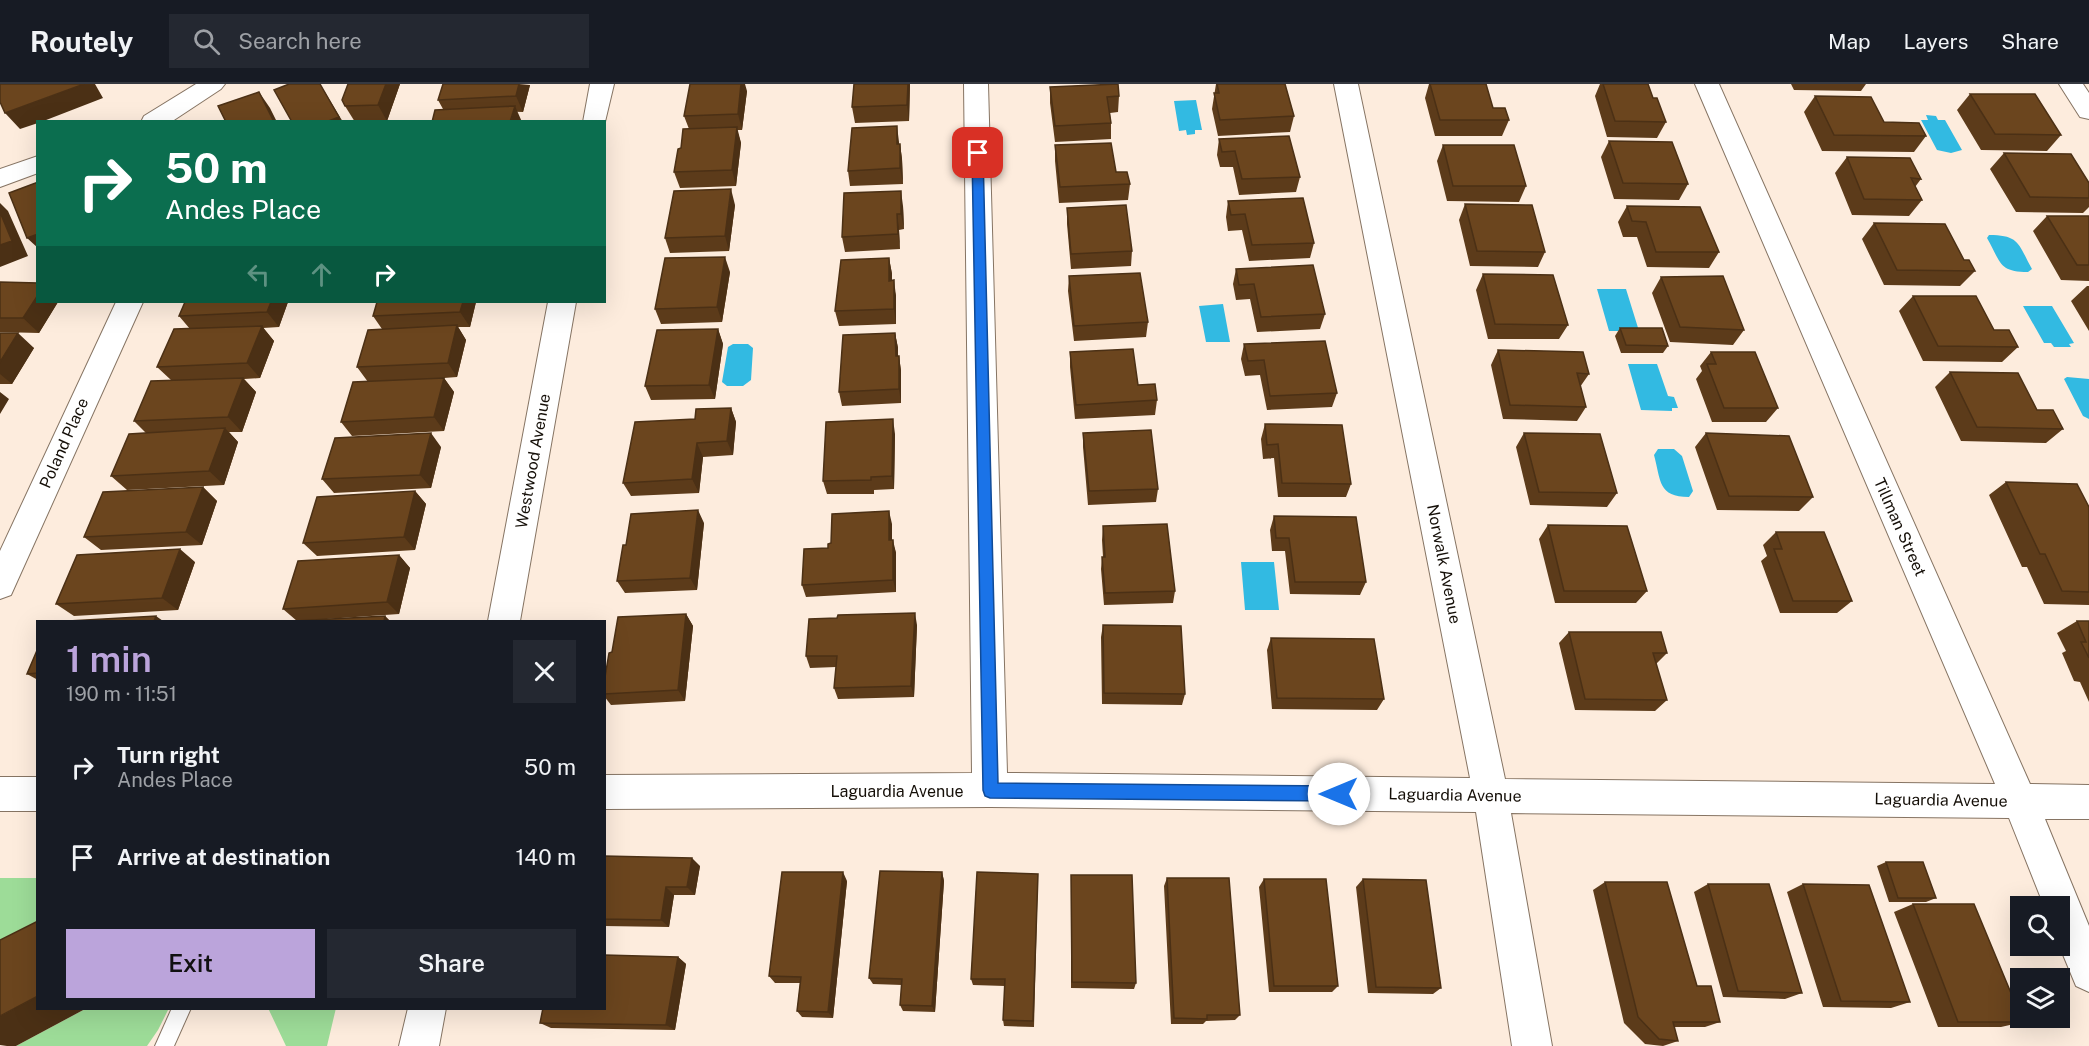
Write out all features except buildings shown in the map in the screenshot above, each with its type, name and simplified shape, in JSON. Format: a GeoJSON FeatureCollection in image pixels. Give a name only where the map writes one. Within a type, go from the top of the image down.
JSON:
{"type":"FeatureCollection","features":[{"type":"Feature","properties":{"kind":"street"},"geometry":{"type":"LineString","coordinates":[[156,120],[213,84]]}},
{"type":"Feature","properties":{"kind":"street"},"geometry":{"type":"LineString","coordinates":[[595,120],[602,84]]}},
{"type":"Feature","properties":{"kind":"street"},"geometry":{"type":"LineString","coordinates":[[976,84],[990,790]]}},
{"type":"Feature","properties":{"kind":"street","name":"Norwalk Avenue"},"geometry":{"type":"LineString","coordinates":[[1346,84],[1491,795],[1532,1046]]}},
{"type":"Feature","properties":{"kind":"street","name":"Tillman Street"},"geometry":{"type":"LineString","coordinates":[[1707,84],[2020,801],[2089,973]]}},
{"type":"Feature","properties":{"kind":"street"},"geometry":{"type":"LineString","coordinates":[[2071,84],[2089,111]]}},
{"type":"Feature","properties":{"kind":"street"},"geometry":{"type":"LineString","coordinates":[[0,178],[36,165]]}},
{"type":"Feature","properties":{"kind":"street","name":"Poland Place"},"geometry":{"type":"LineString","coordinates":[[0,585],[129,303]]}},
{"type":"Feature","properties":{"kind":"street","name":"Westwood Avenue"},"geometry":{"type":"LineString","coordinates":[[504,620],[562,303]]}},
{"type":"Feature","properties":{"kind":"street","name":"Laguardia Avenue"},"geometry":{"type":"LineString","coordinates":[[606,792],[990,790],[2089,802]]}},
{"type":"Feature","properties":{"kind":"street"},"geometry":{"type":"LineString","coordinates":[[0,794],[36,794]]}},
{"type":"Feature","properties":{"kind":"street"},"geometry":{"type":"LineString","coordinates":[[419,1046],[427,1010]]}},
{"type":"Feature","properties":{"kind":"lane"},"geometry":{"type":"LineString","coordinates":[[164,1046],[181,1010]]}},
{"type":"Feature","properties":{"kind":"green space"},"geometry":{"type":"Polygon","coordinates":[[[0,878],[36,878],[36,962],[0,987],[0,878]]]}},
{"type":"Feature","properties":{"kind":"green space"},"geometry":{"type":"Polygon","coordinates":[[[83,1010],[168,1010],[147,1046],[16,1046],[83,1010]]]}},
{"type":"Feature","properties":{"kind":"green space"},"geometry":{"type":"Polygon","coordinates":[[[269,1010],[336,1010],[327,1046],[286,1046],[269,1010]]]}},
{"type":"Feature","properties":{"kind":"water"},"geometry":{"type":"Polygon","coordinates":[[[1196,100],[1202,130],[1195,130],[1195,134],[1187,135],[1186,130],[1179,131],[1174,101],[1196,100]]]}},
{"type":"Feature","properties":{"kind":"water"},"geometry":{"type":"Polygon","coordinates":[[[1926,115],[1945,120],[1962,150],[1951,153],[1937,150],[1921,120],[1928,120],[1926,115]]]}},
{"type":"Feature","properties":{"kind":"water"},"geometry":{"type":"Polygon","coordinates":[[[1989,235],[2013,239],[2032,269],[2028,272],[2018,272],[2006,268],[1998,259],[1987,238],[1989,235]]]}},
{"type":"Feature","properties":{"kind":"water"},"geometry":{"type":"Polygon","coordinates":[[[1597,289],[1626,289],[1639,331],[1609,331],[1597,289]]]}},
{"type":"Feature","properties":{"kind":"water"},"geometry":{"type":"Polygon","coordinates":[[[1223,304],[1230,342],[1206,342],[1199,306],[1223,304]]]}},
{"type":"Feature","properties":{"kind":"water"},"geometry":{"type":"Polygon","coordinates":[[[2023,306],[2052,306],[2074,343],[2069,344],[2071,347],[2054,347],[2051,343],[2044,343],[2023,306]]]}},
{"type":"Feature","properties":{"kind":"water"},"geometry":{"type":"Polygon","coordinates":[[[733,344],[748,344],[753,348],[751,380],[743,386],[727,386],[722,382],[728,347],[733,344]]]}},
{"type":"Feature","properties":{"kind":"water"},"geometry":{"type":"Polygon","coordinates":[[[1628,364],[1657,364],[1668,396],[1674,397],[1678,408],[1672,408],[1672,411],[1641,410],[1628,364]]]}},
{"type":"Feature","properties":{"kind":"water"},"geometry":{"type":"Polygon","coordinates":[[[2067,377],[2089,379],[2089,419],[2083,416],[2064,379],[2067,377]]]}},
{"type":"Feature","properties":{"kind":"water"},"geometry":{"type":"Polygon","coordinates":[[[1658,449],[1674,449],[1682,456],[1693,491],[1689,497],[1671,494],[1662,486],[1654,455],[1658,449]]]}},
{"type":"Feature","properties":{"kind":"water"},"geometry":{"type":"Polygon","coordinates":[[[1241,562],[1274,562],[1279,610],[1245,610],[1241,562]]]}},
{"type":"Feature","properties":{"kind":"route"},"geometry":{"type":"LineString","coordinates":[[978,153],[990,790],[1339,794]]}}]}
